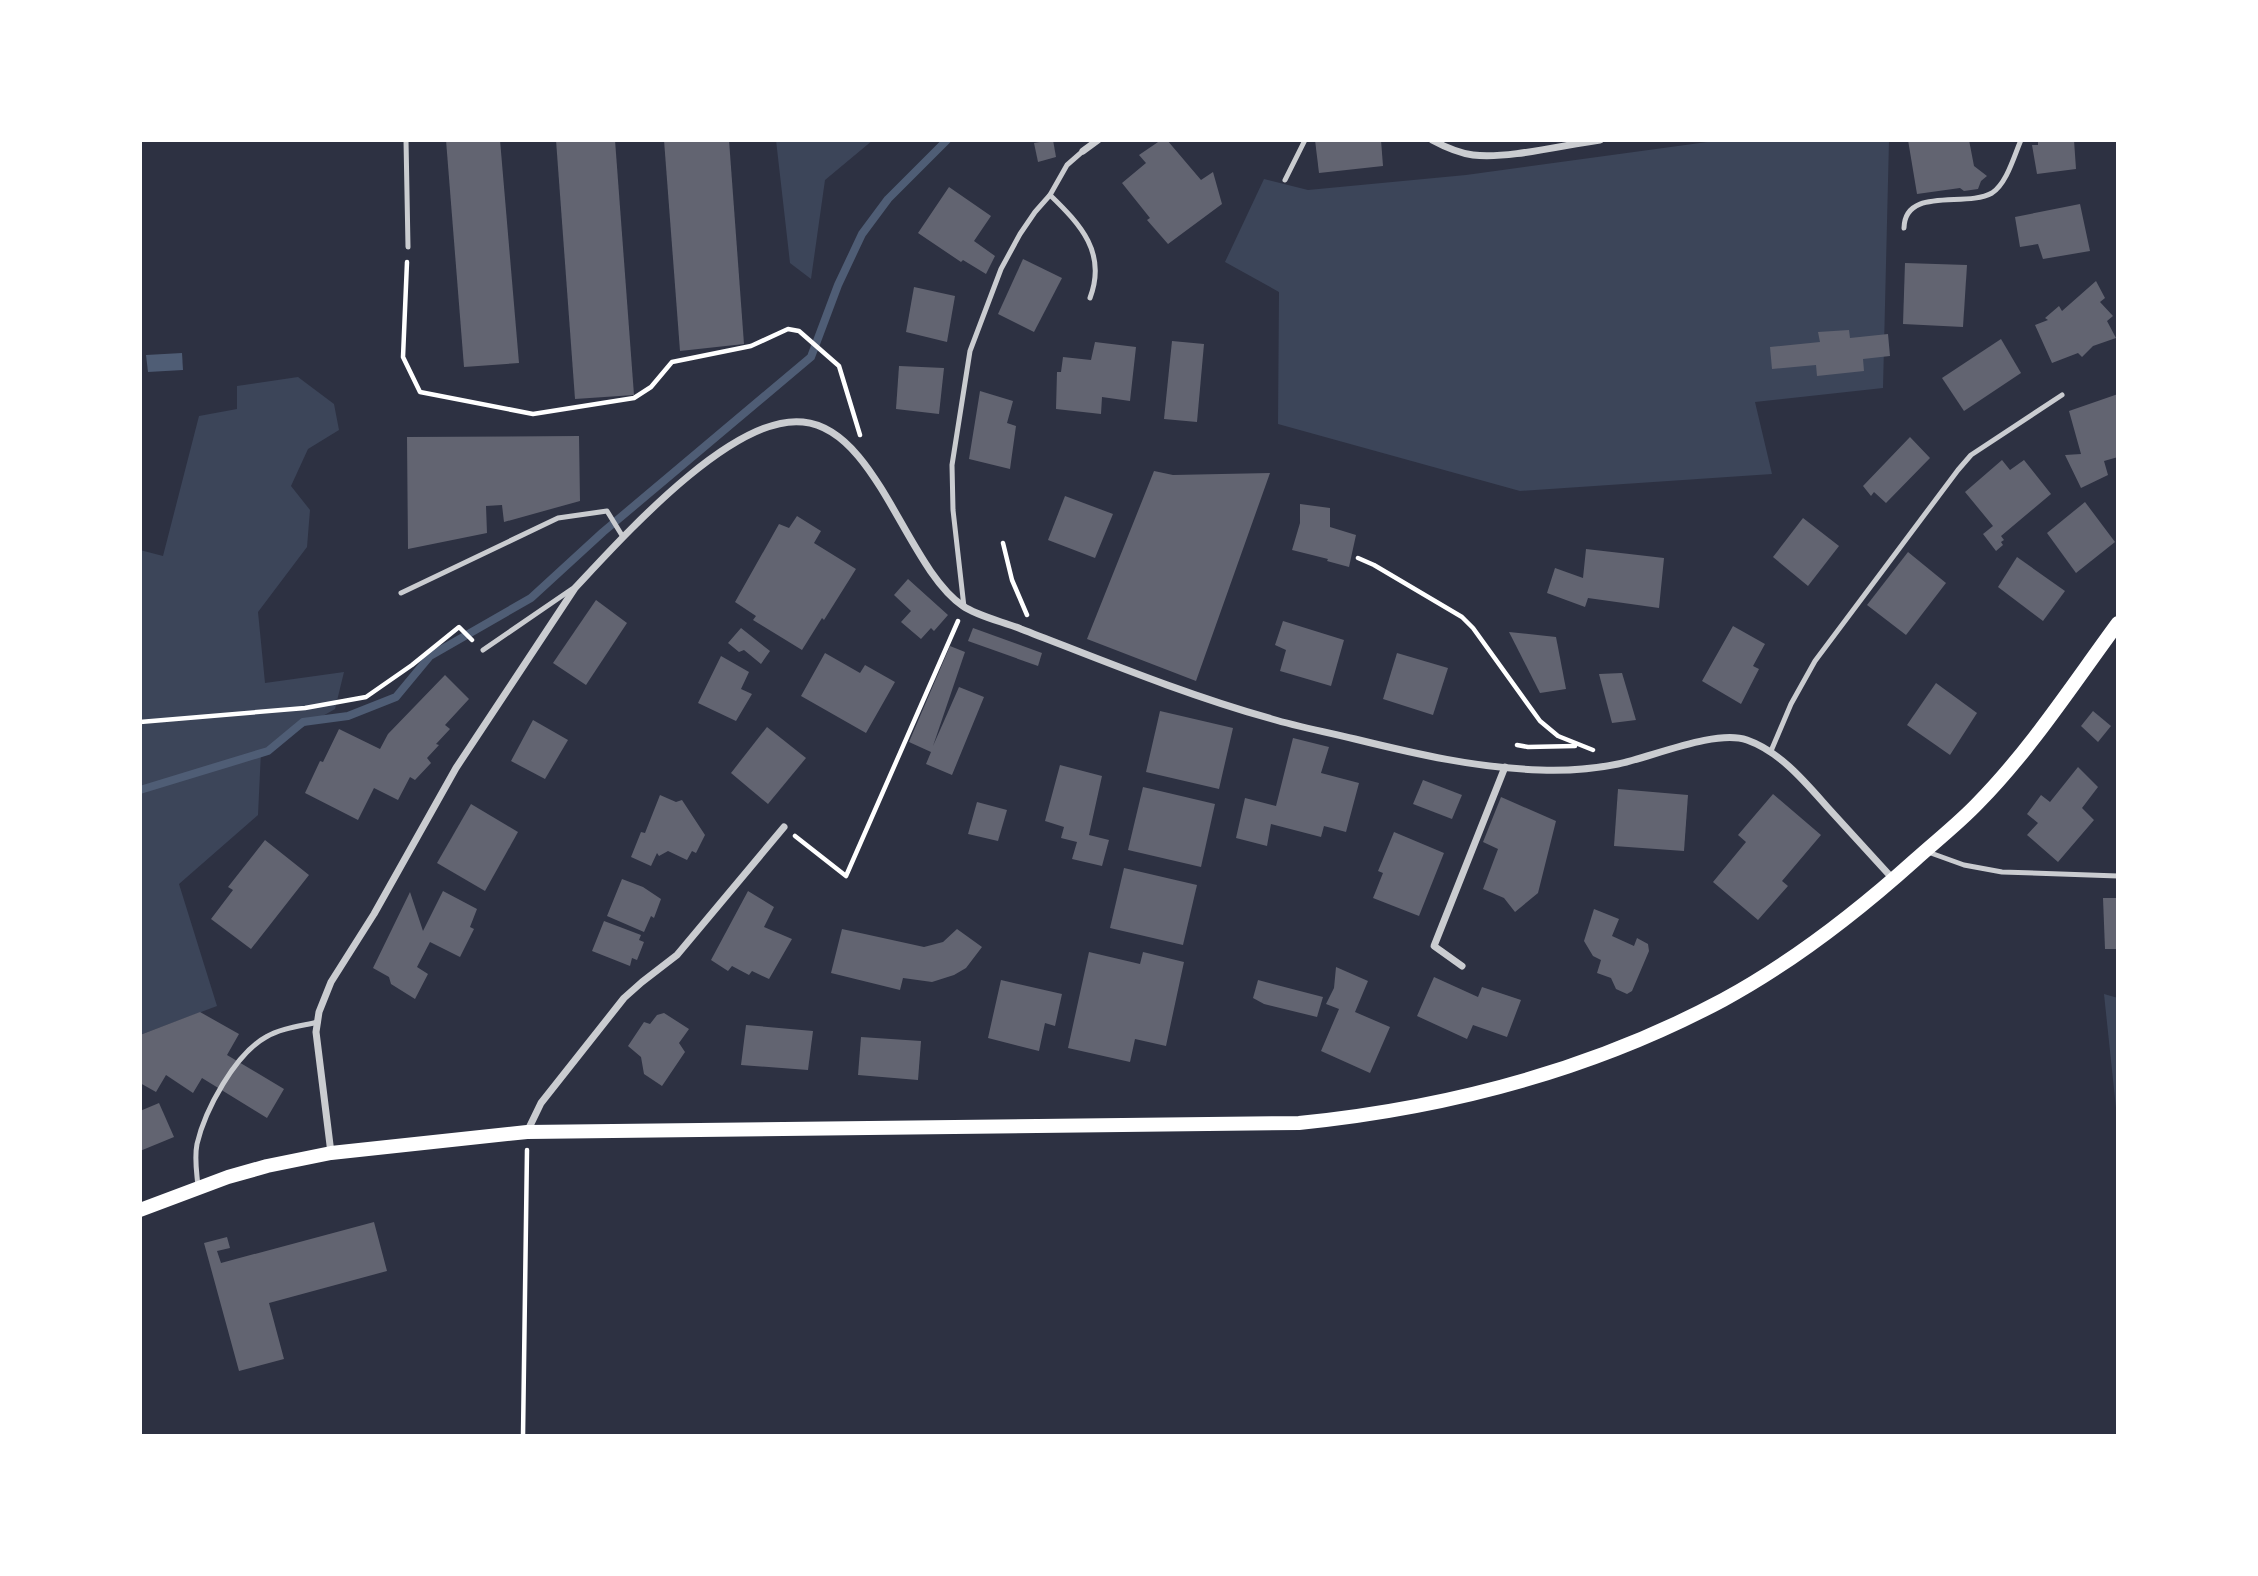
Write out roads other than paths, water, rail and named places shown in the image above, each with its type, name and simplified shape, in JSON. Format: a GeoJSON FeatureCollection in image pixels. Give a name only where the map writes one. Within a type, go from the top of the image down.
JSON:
{"type":"FeatureCollection","features":[{"type":"Feature","properties":{"kind":"main road"},"geometry":{"type":"LineString","coordinates":[[140,1210],[198,1187],[267,1166],[331,1153],[527,1132],[1299,1123],[1414,1108],[1502,1088],[1573,1065],[1662,1030],[1724,999],[1786,961],[1851,916],[1978,804],[2118,623]]}},
{"type":"Feature","properties":{"kind":"street"},"geometry":{"type":"LineString","coordinates":[[1083,151],[1098,140]]}},
{"type":"Feature","properties":{"kind":"street"},"geometry":{"type":"LineString","coordinates":[[1432,140],[1447,148],[1474,155],[1508,154],[1600,140]]}},
{"type":"Feature","properties":{"kind":"street"},"geometry":{"type":"LineString","coordinates":[[331,1153],[317,1059],[318,1022],[331,982],[374,914],[456,768],[575,587],[623,537],[699,468],[762,428],[786,422],[812,423],[824,428],[849,447],[880,484],[932,575],[964,607],[1154,680],[1275,720],[1424,757],[1539,770],[1584,769],[1616,764],[1719,737],[1742,738],[1771,751],[1801,778],[1893,880]]}},
{"type":"Feature","properties":{"kind":"street"},"geometry":{"type":"LineString","coordinates":[[1462,966],[1434,946],[1505,767]]}},
{"type":"Feature","properties":{"kind":"street"},"geometry":{"type":"LineString","coordinates":[[527,1132],[541,1102],[624,998],[677,955],[784,827]]}},
{"type":"Feature","properties":{"kind":"lane"},"geometry":{"type":"LineString","coordinates":[[406,140],[408,247]]}},
{"type":"Feature","properties":{"kind":"lane"},"geometry":{"type":"LineString","coordinates":[[1286,180],[1305,140]]}},
{"type":"Feature","properties":{"kind":"lane"},"geometry":{"type":"LineString","coordinates":[[1904,228],[1906,215],[1916,205],[1980,197],[1991,193],[2004,177],[2021,140]]}},
{"type":"Feature","properties":{"kind":"lane"},"geometry":{"type":"LineString","coordinates":[[964,607],[953,510],[952,465],[970,351],[1001,269],[1067,165],[1083,151]]}},
{"type":"Feature","properties":{"kind":"lane"},"geometry":{"type":"LineString","coordinates":[[1050,195],[1072,216],[1092,247],[1096,280],[1090,298]]}},
{"type":"Feature","properties":{"kind":"lane"},"geometry":{"type":"LineString","coordinates":[[1771,751],[1791,704],[1815,661],[1958,470],[1971,455],[2063,395]]}},
{"type":"Feature","properties":{"kind":"lane"},"geometry":{"type":"LineString","coordinates":[[401,593],[558,518],[607,512],[623,537]]}},
{"type":"Feature","properties":{"kind":"lane"},"geometry":{"type":"LineString","coordinates":[[483,650],[575,587]]}},
{"type":"Feature","properties":{"kind":"lane"},"geometry":{"type":"LineString","coordinates":[[1925,851],[1964,865],[2002,872],[2118,876]]}},
{"type":"Feature","properties":{"kind":"lane"},"geometry":{"type":"LineString","coordinates":[[198,1187],[195,1166],[201,1131],[211,1106],[239,1062],[255,1044],[267,1036],[318,1022]]}},
{"type":"Feature","properties":{"kind":"waterway"},"geometry":{"type":"LineString","coordinates":[[140,790],[268,751],[303,722],[348,716],[396,697],[430,656],[531,598],[603,532],[811,357],[838,285],[862,234],[888,199],[947,140]]}}]}
